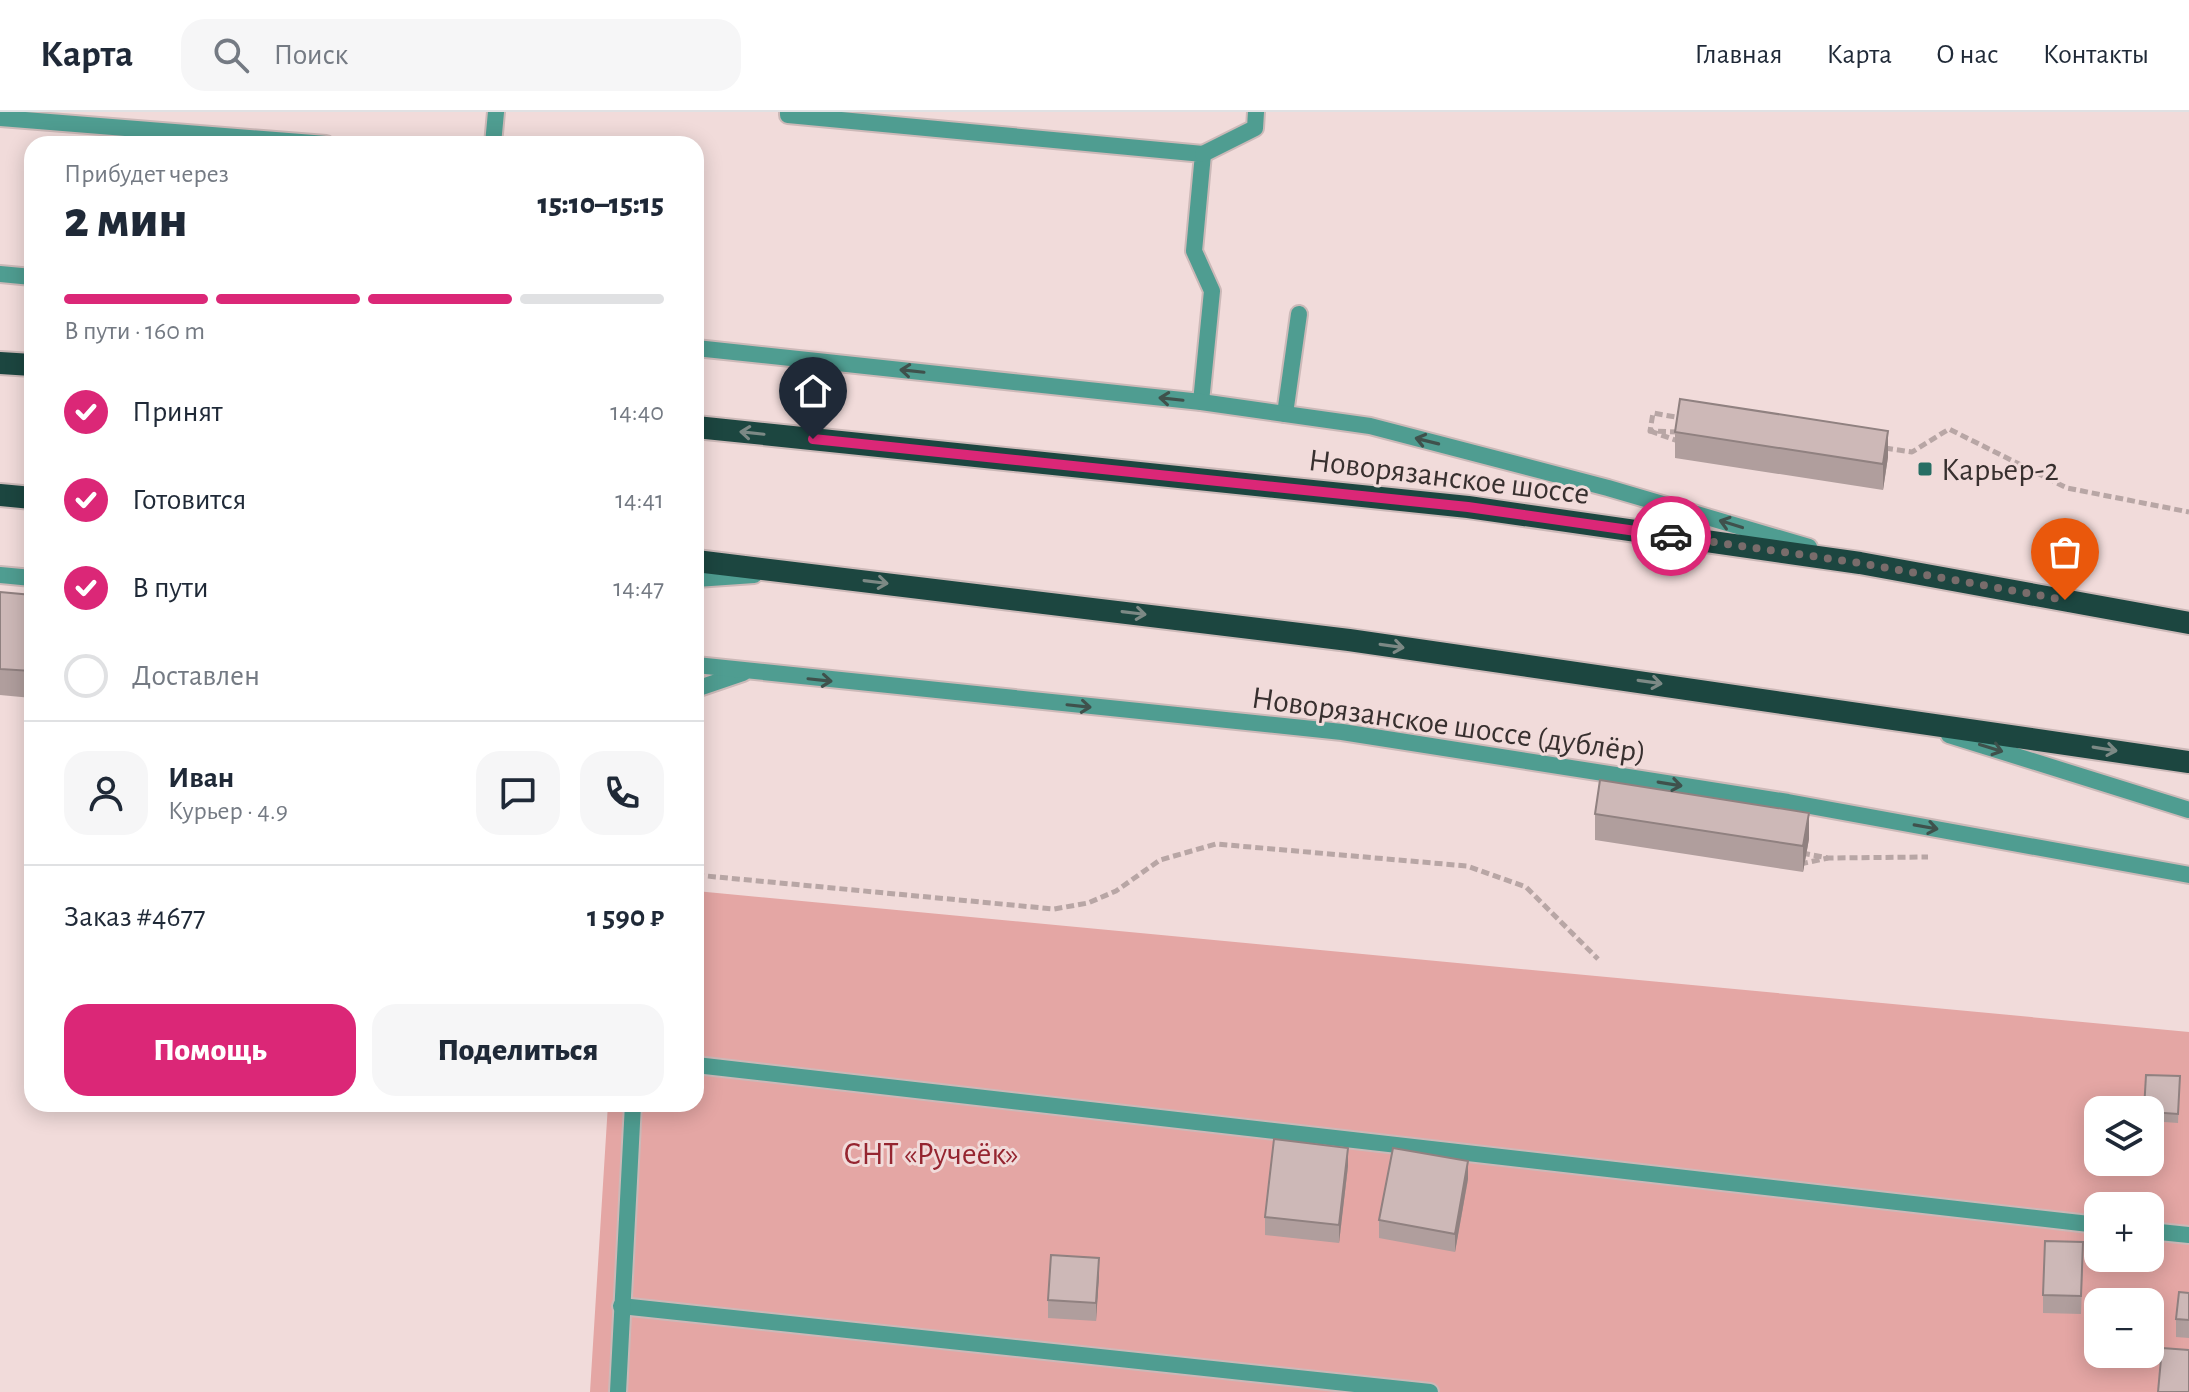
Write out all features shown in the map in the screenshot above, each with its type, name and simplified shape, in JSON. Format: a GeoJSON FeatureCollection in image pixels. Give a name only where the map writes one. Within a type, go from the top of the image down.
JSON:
{"type":"FeatureCollection","features":[{"type":"Feature","properties":{"kind":"highway"},"geometry":{"type":"LineString","coordinates":[[0,363],[24,364]]}},
{"type":"Feature","properties":{"kind":"highway","name":"Новорязанское шоссе"},"geometry":{"type":"LineString","coordinates":[[704,428],[1468,507],[1860,563],[2189,623]]}},
{"type":"Feature","properties":{"kind":"highway"},"geometry":{"type":"LineString","coordinates":[[0,495],[24,497]]}},
{"type":"Feature","properties":{"kind":"highway"},"geometry":{"type":"LineString","coordinates":[[704,562],[1349,640],[1890,716],[2189,762]]}},
{"type":"Feature","properties":{"kind":"street"},"geometry":{"type":"LineString","coordinates":[[494,136],[496,112]]}},
{"type":"Feature","properties":{"kind":"street"},"geometry":{"type":"LineString","coordinates":[[788,112],[788,115],[1203,154],[1255,128],[1256,112]]}},
{"type":"Feature","properties":{"kind":"street"},"geometry":{"type":"LineString","coordinates":[[0,118],[226,136]]}},
{"type":"Feature","properties":{"kind":"street"},"geometry":{"type":"LineString","coordinates":[[1201,402],[1212,291],[1194,251],[1203,154]]}},
{"type":"Feature","properties":{"kind":"street"},"geometry":{"type":"LineString","coordinates":[[0,274],[24,276]]}},
{"type":"Feature","properties":{"kind":"street"},"geometry":{"type":"LineString","coordinates":[[1285,414],[1299,314]]}},
{"type":"Feature","properties":{"kind":"street"},"geometry":{"type":"LineString","coordinates":[[704,349],[1201,402],[1370,426],[1608,488],[1860,563]]}},
{"type":"Feature","properties":{"kind":"street"},"geometry":{"type":"LineString","coordinates":[[704,578],[799,572]]}},
{"type":"Feature","properties":{"kind":"street"},"geometry":{"type":"LineString","coordinates":[[0,575],[24,577]]}},
{"type":"Feature","properties":{"kind":"street","name":"Новорязанское шоссе (дублёр)"},"geometry":{"type":"LineString","coordinates":[[704,666],[743,673],[1342,732],[1788,802],[2189,875]]}},
{"type":"Feature","properties":{"kind":"street"},"geometry":{"type":"LineString","coordinates":[[704,686],[743,673]]}},
{"type":"Feature","properties":{"kind":"street"},"geometry":{"type":"LineString","coordinates":[[1890,716],[2189,810]]}},
{"type":"Feature","properties":{"kind":"street"},"geometry":{"type":"LineString","coordinates":[[704,1066],[2084,1223]]}},
{"type":"Feature","properties":{"kind":"street"},"geometry":{"type":"LineString","coordinates":[[618,1392],[633,1112]]}},
{"type":"Feature","properties":{"kind":"street"},"geometry":{"type":"LineString","coordinates":[[2164,1232],[2189,1235]]}},
{"type":"Feature","properties":{"kind":"street"},"geometry":{"type":"LineString","coordinates":[[621,1306],[1430,1392]]}},
{"type":"Feature","properties":{"kind":"path"},"geometry":{"type":"LineString","coordinates":[[1650,431],[1653,413],[1684,418]]}},
{"type":"Feature","properties":{"kind":"path"},"geometry":{"type":"LineString","coordinates":[[1882,448],[1912,452],[1949,429],[2067,488],[2189,512]]}},
{"type":"Feature","properties":{"kind":"path"},"geometry":{"type":"LineString","coordinates":[[1650,431],[1693,434]]}},
{"type":"Feature","properties":{"kind":"path"},"geometry":{"type":"LineString","coordinates":[[1650,431],[1692,443]]}},
{"type":"Feature","properties":{"kind":"path"},"geometry":{"type":"LineString","coordinates":[[704,876],[1054,909],[1088,903],[1116,891],[1160,860],[1216,844],[1467,866],[1526,887],[1598,959]]}},
{"type":"Feature","properties":{"kind":"path"},"geometry":{"type":"LineString","coordinates":[[1792,851],[1807,854]]}},
{"type":"Feature","properties":{"kind":"path"},"geometry":{"type":"LineString","coordinates":[[1790,862],[1805,865],[1828,858]]}},
{"type":"Feature","properties":{"kind":"green space","name":"СНТ «Ручеёк»"},"geometry":{"type":"Polygon","coordinates":[[[704,892],[2189,1032],[2189,1392],[590,1392],[608,1112],[704,1112],[704,892]]]}},
{"type":"Feature","properties":{"kind":"building"},"geometry":{"type":"Polygon","coordinates":[[[1680,399],[1888,431],[1883,464],[1675,432],[1680,399]]]}},
{"type":"Feature","properties":{"kind":"building"},"geometry":{"type":"Polygon","coordinates":[[[0,592],[24,594],[24,670],[0,669],[0,592]]]}},
{"type":"Feature","properties":{"kind":"building"},"geometry":{"type":"Polygon","coordinates":[[[1600,780],[1809,813],[1803,846],[1595,814],[1600,780]]]}},
{"type":"Feature","properties":{"kind":"building"},"geometry":{"type":"Polygon","coordinates":[[[2146,1075],[2180,1076],[2178,1114],[2164,1113],[2164,1096],[2145,1096],[2146,1075]]]}},
{"type":"Feature","properties":{"kind":"building"},"geometry":{"type":"Polygon","coordinates":[[[1274,1139],[1348,1148],[1339,1225],[1265,1217],[1274,1139]]]}},
{"type":"Feature","properties":{"kind":"building"},"geometry":{"type":"Polygon","coordinates":[[[1393,1148],[1468,1161],[1455,1234],[1379,1220],[1393,1148]]]}},
{"type":"Feature","properties":{"kind":"building"},"geometry":{"type":"Polygon","coordinates":[[[2045,1241],[2083,1242],[2081,1296],[2043,1295],[2045,1241]]]}},
{"type":"Feature","properties":{"kind":"building"},"geometry":{"type":"Polygon","coordinates":[[[1051,1255],[1099,1258],[1096,1303],[1048,1300],[1051,1255]]]}},
{"type":"Feature","properties":{"kind":"building"},"geometry":{"type":"Polygon","coordinates":[[[2179,1292],[2189,1293],[2189,1320],[2176,1319],[2179,1292]]]}},
{"type":"Feature","properties":{"kind":"building"},"geometry":{"type":"Polygon","coordinates":[[[2164,1348],[2189,1350],[2189,1392],[2158,1392],[2160,1368],[2164,1368],[2164,1348]]]}},
{"type":"Feature","properties":{"kind":"way so far"},"geometry":{"type":"LineString","coordinates":[[1671,536],[1860,563],[2065,600]]}},
{"type":"Feature","properties":{"kind":"place","name":"Карьер-2"},"geometry":{"type":"Point","coordinates":[1925,469]}},
{"type":"Feature","properties":{"kind":"route"},"geometry":{"type":"LineString","coordinates":[[813,439],[1468,507],[1671,536]]}}]}
